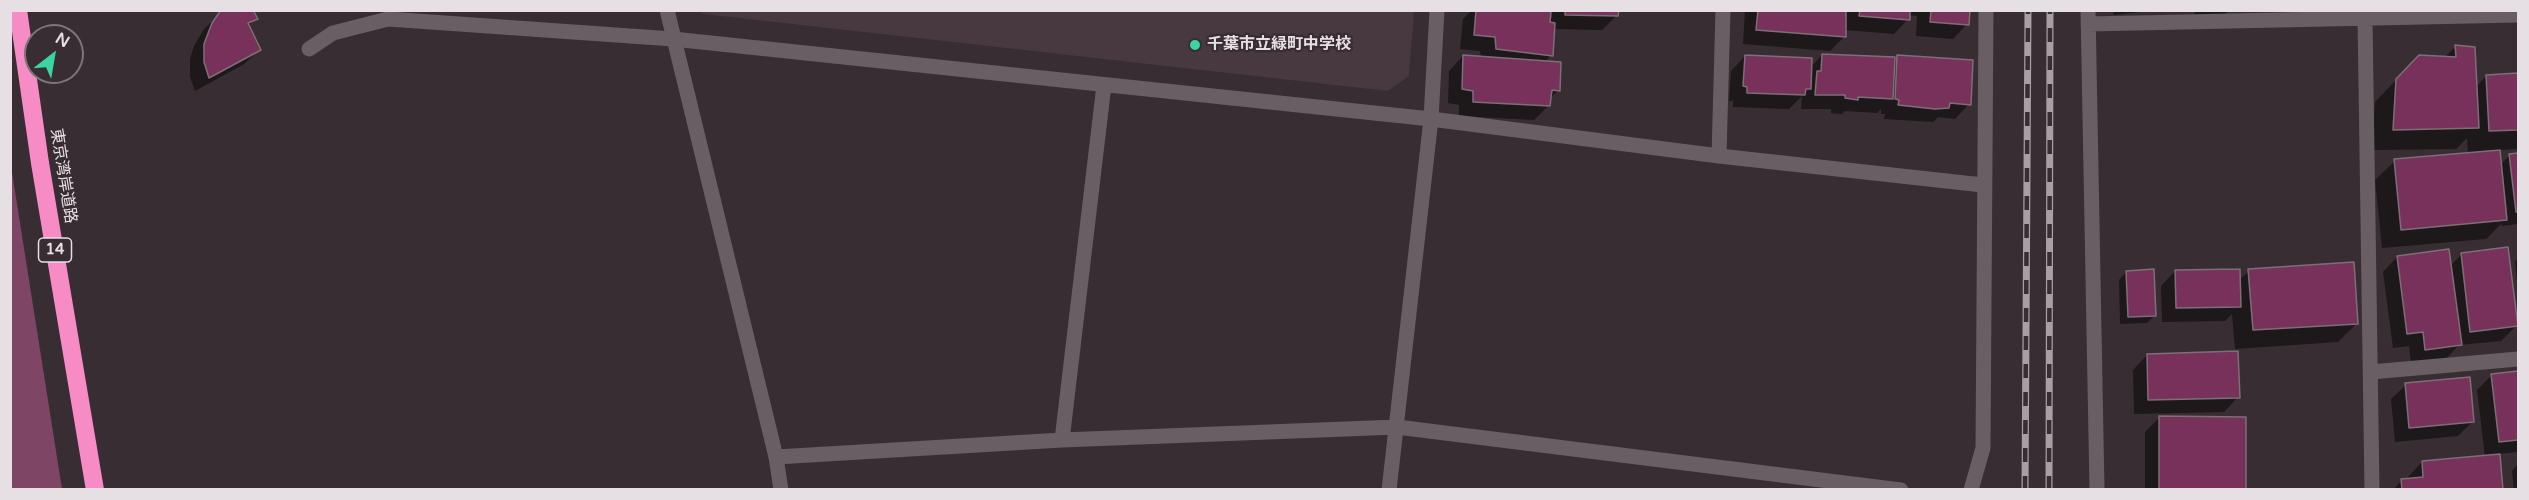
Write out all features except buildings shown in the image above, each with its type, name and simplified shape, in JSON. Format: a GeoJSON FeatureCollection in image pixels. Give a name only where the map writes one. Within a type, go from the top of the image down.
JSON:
{"type":"FeatureCollection","features":[{"type":"Feature","properties":{"kind":"highway","name":"東京湾岸道路"},"geometry":{"type":"LineString","coordinates":[[18,10],[40,163],[95,489]]}},
{"type":"Feature","properties":{"kind":"street"},"geometry":{"type":"LineString","coordinates":[[667,10],[776,457],[781,489]]}},
{"type":"Feature","properties":{"kind":"street"},"geometry":{"type":"LineString","coordinates":[[1389,489],[1431,119],[1437,10]]}},
{"type":"Feature","properties":{"kind":"street"},"geometry":{"type":"LineString","coordinates":[[1719,156],[1723,10]]}},
{"type":"Feature","properties":{"kind":"street"},"geometry":{"type":"LineString","coordinates":[[1971,489],[1983,448],[1983,185],[1986,10]]}},
{"type":"Feature","properties":{"kind":"street"},"geometry":{"type":"LineString","coordinates":[[2097,489],[2088,17],[2365,18],[2518,15]]}},
{"type":"Feature","properties":{"kind":"street"},"geometry":{"type":"LineString","coordinates":[[2365,18],[2372,489]]}},
{"type":"Feature","properties":{"kind":"street"},"geometry":{"type":"LineString","coordinates":[[309,49],[333,33],[388,19],[673,39],[1431,119],[1719,156],[1983,185]]}},
{"type":"Feature","properties":{"kind":"street"},"geometry":{"type":"LineString","coordinates":[[1062,440],[1104,85]]}},
{"type":"Feature","properties":{"kind":"street"},"geometry":{"type":"LineString","coordinates":[[2371,372],[2518,359]]}},
{"type":"Feature","properties":{"kind":"street"},"geometry":{"type":"LineString","coordinates":[[776,457],[1062,440],[1397,427],[1901,489]]}},
{"type":"Feature","properties":{"kind":"shaded area","name":"千葉市立緑町中学校"},"geometry":{"type":"Polygon","coordinates":[[[698,11],[1414,11],[1409,76],[1388,91],[704,14],[698,11]]]}},
{"type":"Feature","properties":{"kind":"shaded area"},"geometry":{"type":"Polygon","coordinates":[[[11,166],[62,489],[11,489],[11,166]]]}},
{"type":"Feature","properties":{"kind":"railway"},"geometry":{"type":"LineString","coordinates":[[2025,490],[2028,10]]}},
{"type":"Feature","properties":{"kind":"railway"},"geometry":{"type":"LineString","coordinates":[[2049,490],[2050,10]]}},
{"type":"Feature","properties":{"kind":"place","name":"千葉市立緑町中学校"},"geometry":{"type":"Point","coordinates":[1195,45]}}]}
